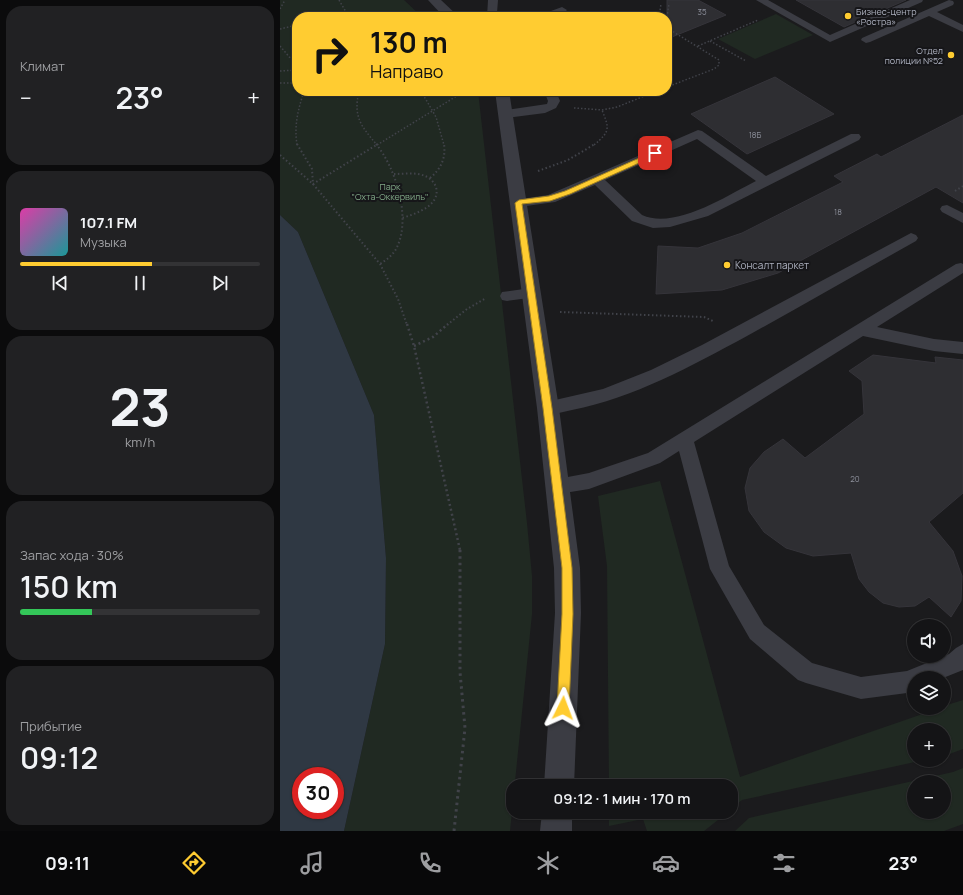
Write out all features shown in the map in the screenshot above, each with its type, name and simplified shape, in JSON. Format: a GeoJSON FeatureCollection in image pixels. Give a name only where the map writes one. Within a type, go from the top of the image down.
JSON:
{"type":"FeatureCollection","features":[{"type":"Feature","properties":{"kind":"street"},"geometry":{"type":"LineString","coordinates":[[434,0],[447,12]]}},
{"type":"Feature","properties":{"kind":"street"},"geometry":{"type":"LineString","coordinates":[[496,96],[506,114],[548,408],[567,568],[568,614],[559,779]]}},
{"type":"Feature","properties":{"kind":"street"},"geometry":{"type":"LineString","coordinates":[[556,831],[557,819]]}},
{"type":"Feature","properties":{"kind":"lane"},"geometry":{"type":"LineString","coordinates":[[492,12],[493,0]]}},
{"type":"Feature","properties":{"kind":"lane"},"geometry":{"type":"LineString","coordinates":[[761,0],[830,39],[918,0]]}},
{"type":"Feature","properties":{"kind":"lane"},"geometry":{"type":"LineString","coordinates":[[866,40],[949,3]]}},
{"type":"Feature","properties":{"kind":"lane"},"geometry":{"type":"LineString","coordinates":[[557,12],[562,10]]}},
{"type":"Feature","properties":{"kind":"lane"},"geometry":{"type":"LineString","coordinates":[[929,12],[963,29]]}},
{"type":"Feature","properties":{"kind":"lane"},"geometry":{"type":"LineString","coordinates":[[506,114],[545,109],[552,106],[554,101],[552,96]]}},
{"type":"Feature","properties":{"kind":"lane"},"geometry":{"type":"LineString","coordinates":[[519,203],[550,199],[698,134],[765,182]]}},
{"type":"Feature","properties":{"kind":"lane"},"geometry":{"type":"LineString","coordinates":[[597,179],[637,217],[647,222],[659,223],[689,218],[703,213],[855,137]]}},
{"type":"Feature","properties":{"kind":"lane"},"geometry":{"type":"LineString","coordinates":[[947,209],[963,219]]}},
{"type":"Feature","properties":{"kind":"lane"},"geometry":{"type":"LineString","coordinates":[[548,408],[577,404],[630,387],[686,362],[910,238]]}},
{"type":"Feature","properties":{"kind":"lane"},"geometry":{"type":"LineString","coordinates":[[558,486],[589,482],[646,460],[685,439],[961,268]]}},
{"type":"Feature","properties":{"kind":"lane"},"geometry":{"type":"LineString","coordinates":[[507,296],[531,293]]}},
{"type":"Feature","properties":{"kind":"lane"},"geometry":{"type":"LineString","coordinates":[[862,330],[934,345],[963,348]]}},
{"type":"Feature","properties":{"kind":"lane"},"geometry":{"type":"LineString","coordinates":[[685,439],[720,569],[757,632],[806,672],[861,688],[907,682]]}},
{"type":"Feature","properties":{"kind":"lane"},"geometry":{"type":"LineString","coordinates":[[933,671],[956,662],[963,655]]}},
{"type":"Feature","properties":{"kind":"path"},"geometry":{"type":"LineString","coordinates":[[280,9],[286,0]]}},
{"type":"Feature","properties":{"kind":"path"},"geometry":{"type":"LineString","coordinates":[[339,0],[346,12]]}},
{"type":"Feature","properties":{"kind":"path"},"geometry":{"type":"LineString","coordinates":[[660,12],[661,4]]}},
{"type":"Feature","properties":{"kind":"path"},"geometry":{"type":"LineString","coordinates":[[668,12],[669,4]]}},
{"type":"Feature","properties":{"kind":"path"},"geometry":{"type":"LineString","coordinates":[[698,46],[760,20]]}},
{"type":"Feature","properties":{"kind":"path"},"geometry":{"type":"LineString","coordinates":[[280,29],[292,26]]}},
{"type":"Feature","properties":{"kind":"path"},"geometry":{"type":"LineString","coordinates":[[672,31],[720,60],[719,65],[714,69],[672,85]]}},
{"type":"Feature","properties":{"kind":"path"},"geometry":{"type":"LineString","coordinates":[[710,41],[746,61]]}},
{"type":"Feature","properties":{"kind":"path"},"geometry":{"type":"LineString","coordinates":[[280,46],[292,60]]}},
{"type":"Feature","properties":{"kind":"path"},"geometry":{"type":"LineString","coordinates":[[280,71],[292,70]]}},
{"type":"Feature","properties":{"kind":"path"},"geometry":{"type":"LineString","coordinates":[[280,83],[292,83]]}},
{"type":"Feature","properties":{"kind":"path"},"geometry":{"type":"LineString","coordinates":[[302,96],[296,117],[295,131],[297,146],[312,169],[313,184]]}},
{"type":"Feature","properties":{"kind":"path"},"geometry":{"type":"LineString","coordinates":[[358,96],[357,102],[360,123],[365,133],[376,144],[394,174],[402,218],[401,234],[397,249],[390,259],[380,264]]}},
{"type":"Feature","properties":{"kind":"path"},"geometry":{"type":"LineString","coordinates":[[424,96],[433,111],[443,140],[444,155],[441,168],[430,178]]}},
{"type":"Feature","properties":{"kind":"path"},"geometry":{"type":"LineString","coordinates":[[313,184],[376,144],[457,96]]}},
{"type":"Feature","properties":{"kind":"path"},"geometry":{"type":"LineString","coordinates":[[552,106],[602,110],[617,107],[644,96]]}},
{"type":"Feature","properties":{"kind":"path"},"geometry":{"type":"LineString","coordinates":[[534,172],[554,166],[591,147],[604,137],[608,124],[602,110]]}},
{"type":"Feature","properties":{"kind":"path"},"geometry":{"type":"LineString","coordinates":[[280,154],[313,184],[380,264],[398,299],[414,346],[460,545],[460,672],[465,728],[454,831]]}},
{"type":"Feature","properties":{"kind":"path"},"geometry":{"type":"LineString","coordinates":[[394,174],[420,174],[430,178],[436,185],[437,195],[429,206],[416,214],[402,218]]}},
{"type":"Feature","properties":{"kind":"path"},"geometry":{"type":"LineString","coordinates":[[414,346],[428,341],[478,301],[486,298],[507,296]]}},
{"type":"Feature","properties":{"kind":"path"},"geometry":{"type":"LineString","coordinates":[[560,312],[704,317],[741,332]]}},
{"type":"Feature","properties":{"kind":"green space","name":"Парк \"Охта-Оккервиль\""},"geometry":{"type":"Polygon","coordinates":[[[280,0],[404,0],[417,12],[292,12],[292,96],[479,96],[532,576],[532,614],[515,779],[506,779],[506,819],[511,819],[510,831],[344,831],[385,644],[386,558],[374,415],[298,232],[280,215],[280,0]]]}},
{"type":"Feature","properties":{"kind":"green space"},"geometry":{"type":"Polygon","coordinates":[[[776,14],[813,35],[755,59],[718,39],[776,14]]]}},
{"type":"Feature","properties":{"kind":"green space"},"geometry":{"type":"Polygon","coordinates":[[[660,481],[740,777],[920,715],[951,715],[951,704],[963,700],[963,749],[951,753],[951,723],[907,723],[907,764],[742,800],[738,803],[738,779],[609,779],[607,566],[598,496],[660,481]]]}},
{"type":"Feature","properties":{"kind":"green space"},"geometry":{"type":"Polygon","coordinates":[[[963,768],[963,824],[944,831],[735,831],[749,818],[907,782],[907,819],[951,819],[951,775],[940,775],[963,768]]]}},
{"type":"Feature","properties":{"kind":"green space"},"geometry":{"type":"Polygon","coordinates":[[[609,819],[643,819],[609,826],[609,819]]]}},
{"type":"Feature","properties":{"kind":"green space"},"geometry":{"type":"Polygon","coordinates":[[[643,819],[719,819],[704,831],[647,831],[643,819]]]}},
{"type":"Feature","properties":{"kind":"water"},"geometry":{"type":"Polygon","coordinates":[[[280,215],[298,232],[374,415],[386,558],[385,644],[344,831],[280,831],[280,215]]]}},
{"type":"Feature","properties":{"kind":"building"},"geometry":{"type":"Polygon","coordinates":[[[667,0],[698,0],[726,15],[672,37],[672,12],[667,12],[667,0]]]}},
{"type":"Feature","properties":{"kind":"building","name":"Бизнес-центр «Ростра»"},"geometry":{"type":"Polygon","coordinates":[[[796,0],[906,0],[844,27],[796,0]]]}},
{"type":"Feature","properties":{"kind":"building"},"geometry":{"type":"Polygon","coordinates":[[[775,77],[834,114],[747,154],[691,114],[775,77]]]}},
{"type":"Feature","properties":{"kind":"building"},"geometry":{"type":"Polygon","coordinates":[[[963,115],[963,203],[936,187],[778,273],[722,290],[656,294],[658,246],[698,248],[742,233],[843,182],[834,176],[877,154],[881,157],[963,115]]]}},
{"type":"Feature","properties":{"kind":"building"},"geometry":{"type":"Polygon","coordinates":[[[873,355],[936,363],[935,357],[963,360],[963,493],[929,522],[953,551],[962,576],[961,601],[951,617],[929,597],[915,606],[899,607],[883,603],[869,592],[859,579],[851,553],[813,556],[786,548],[764,532],[749,511],[745,488],[750,468],[764,452],[783,439],[805,458],[864,414],[862,381],[849,371],[873,355]]]}},
{"type":"Feature","properties":{"kind":"place","name":"Бизнес-центр «Ростра»"},"geometry":{"type":"Point","coordinates":[848,16]}},
{"type":"Feature","properties":{"kind":"place","name":"Отдел полиции №52"},"geometry":{"type":"Point","coordinates":[951,55]}},
{"type":"Feature","properties":{"kind":"place","name":"Консалт паркет"},"geometry":{"type":"Point","coordinates":[727,265]}},
{"type":"Feature","properties":{"kind":"route"},"geometry":{"type":"LineString","coordinates":[[563,708],[568,614],[567,568],[548,408],[519,203],[550,199],[655,153]]}}]}
